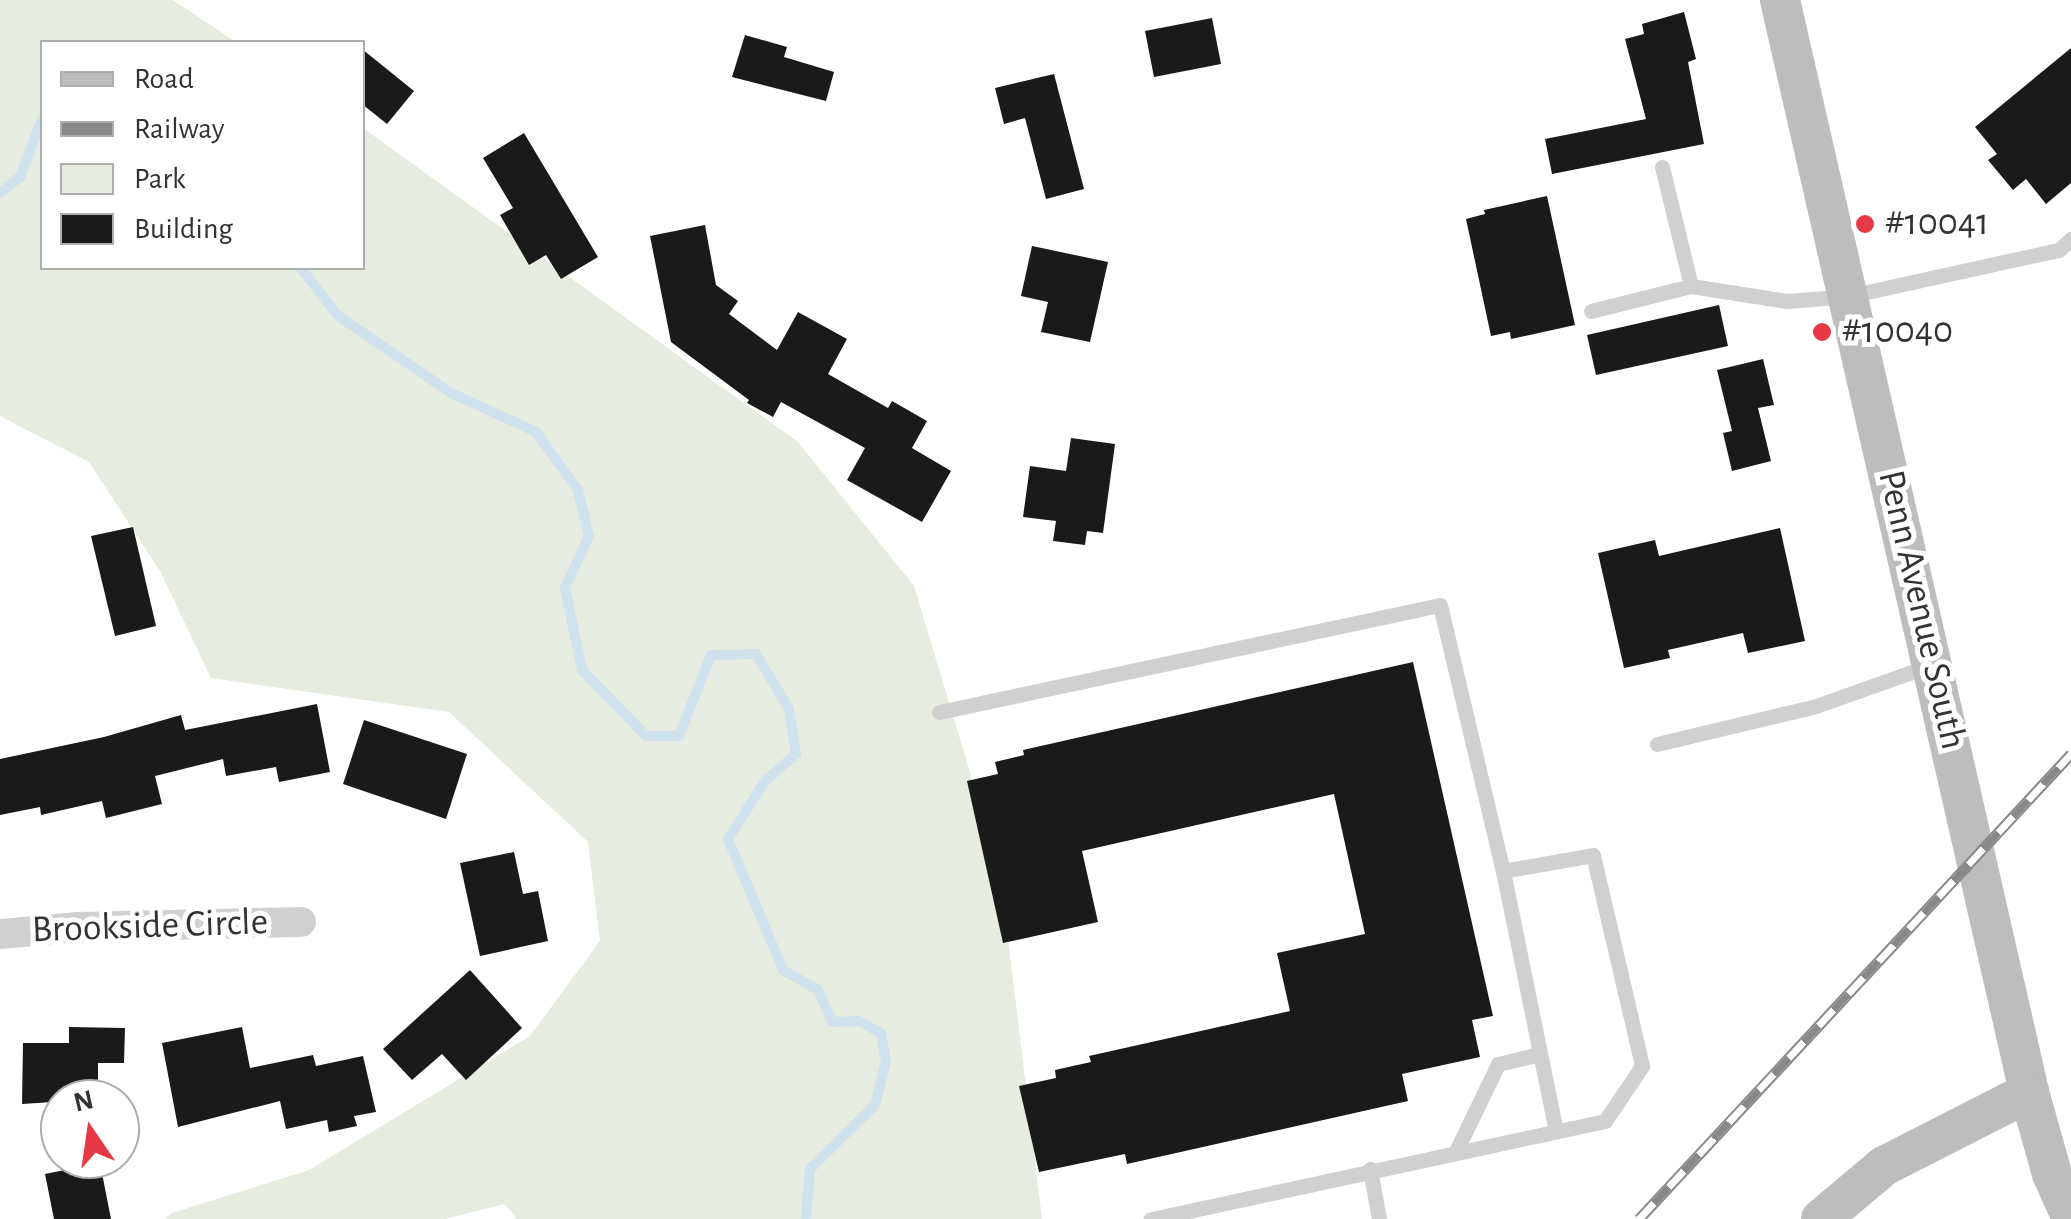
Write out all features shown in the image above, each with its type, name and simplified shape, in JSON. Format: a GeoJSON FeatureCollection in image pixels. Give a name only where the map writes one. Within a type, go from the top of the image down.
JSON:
{"type":"FeatureCollection","features":[{"type":"Feature","properties":{"kind":"main road","name":"Penn Avenue South"},"geometry":{"type":"LineString","coordinates":[[1780,0],[2029,1092],[2052,1174],[2071,1216]]}},
{"type":"Feature","properties":{"kind":"main road"},"geometry":{"type":"LineString","coordinates":[[1821,1219],[1884,1166],[2029,1092]]}},
{"type":"Feature","properties":{"kind":"street","name":"Brookside Circle"},"geometry":{"type":"LineString","coordinates":[[0,934],[79,927],[301,922]]}},
{"type":"Feature","properties":{"kind":"lane"},"geometry":{"type":"LineString","coordinates":[[1662,166],[1691,286]]}},
{"type":"Feature","properties":{"kind":"lane"},"geometry":{"type":"LineString","coordinates":[[1591,310],[1691,286],[1787,301],[1849,296],[2058,250],[2071,239]]}},
{"type":"Feature","properties":{"kind":"lane"},"geometry":{"type":"LineString","coordinates":[[939,712],[1440,605],[1503,871],[1556,1131]]}},
{"type":"Feature","properties":{"kind":"lane"},"geometry":{"type":"LineString","coordinates":[[1657,744],[1816,706],[1933,665]]}},
{"type":"Feature","properties":{"kind":"lane"},"geometry":{"type":"LineString","coordinates":[[1150,1219],[1370,1169],[1605,1122],[1642,1066],[1594,855],[1503,871]]}},
{"type":"Feature","properties":{"kind":"lane"},"geometry":{"type":"LineString","coordinates":[[1456,1151],[1498,1064],[1540,1054]]}},
{"type":"Feature","properties":{"kind":"lane"},"geometry":{"type":"LineString","coordinates":[[1370,1169],[1379,1219]]}},
{"type":"Feature","properties":{"kind":"green space"},"geometry":{"type":"Polygon","coordinates":[[[0,0],[173,0],[233,40],[40,40],[40,270],[365,270],[365,129],[798,442],[914,586],[1000,872],[1042,1219],[517,1219],[505,1204],[445,1219],[165,1219],[172,1213],[309,1170],[530,1036],[600,941],[588,842],[449,712],[211,678],[160,571],[89,462],[0,416],[0,0]]]}},
{"type":"Feature","properties":{"kind":"building"},"geometry":{"type":"Polygon","coordinates":[[[1684,12],[1696,59],[1688,62],[1704,144],[1552,174],[1545,139],[1646,119],[1625,39],[1644,34],[1642,24],[1684,12]]]}},
{"type":"Feature","properties":{"kind":"building"},"geometry":{"type":"Polygon","coordinates":[[[1212,18],[1221,64],[1154,77],[1145,31],[1212,18]]]}},
{"type":"Feature","properties":{"kind":"building"},"geometry":{"type":"Polygon","coordinates":[[[745,35],[787,47],[784,57],[834,72],[826,101],[732,77],[745,35]]]}},
{"type":"Feature","properties":{"kind":"building"},"geometry":{"type":"Polygon","coordinates":[[[2071,48],[2071,183],[2046,204],[2026,179],[2013,190],[1988,160],[1997,154],[1975,127],[2071,48]]]}},
{"type":"Feature","properties":{"kind":"building"},"geometry":{"type":"Polygon","coordinates":[[[365,51],[414,91],[387,124],[365,106],[365,51]]]}},
{"type":"Feature","properties":{"kind":"building"},"geometry":{"type":"Polygon","coordinates":[[[1054,74],[1084,189],[1046,199],[1025,118],[1004,124],[995,88],[1054,74]]]}},
{"type":"Feature","properties":{"kind":"building"},"geometry":{"type":"Polygon","coordinates":[[[524,133],[598,257],[561,279],[546,255],[529,265],[500,215],[513,208],[483,158],[524,133]]]}},
{"type":"Feature","properties":{"kind":"building"},"geometry":{"type":"Polygon","coordinates":[[[1547,196],[1575,325],[1511,339],[1510,332],[1491,336],[1466,219],[1485,214],[1484,210],[1547,196]]]}},
{"type":"Feature","properties":{"kind":"building"},"geometry":{"type":"Polygon","coordinates":[[[705,225],[716,285],[738,301],[729,314],[777,350],[798,312],[847,339],[828,374],[888,408],[892,401],[927,421],[912,448],[951,471],[922,522],[847,480],[865,448],[781,402],[773,417],[747,403],[749,400],[671,342],[650,236],[705,225]]]}},
{"type":"Feature","properties":{"kind":"building"},"geometry":{"type":"Polygon","coordinates":[[[1032,246],[1108,262],[1090,342],[1041,332],[1048,302],[1021,296],[1032,246]]]}},
{"type":"Feature","properties":{"kind":"building"},"geometry":{"type":"Polygon","coordinates":[[[1719,305],[1728,346],[1596,375],[1587,335],[1719,305]]]}},
{"type":"Feature","properties":{"kind":"building"},"geometry":{"type":"Polygon","coordinates":[[[1763,359],[1774,405],[1758,408],[1771,461],[1732,471],[1723,433],[1732,431],[1717,370],[1763,359]]]}},
{"type":"Feature","properties":{"kind":"building"},"geometry":{"type":"Polygon","coordinates":[[[1071,438],[1115,444],[1103,533],[1087,531],[1085,545],[1053,541],[1056,521],[1023,517],[1030,466],[1066,471],[1071,438]]]}},
{"type":"Feature","properties":{"kind":"building"},"geometry":{"type":"Polygon","coordinates":[[[133,527],[156,626],[115,636],[91,536],[133,527]]]}},
{"type":"Feature","properties":{"kind":"building"},"geometry":{"type":"Polygon","coordinates":[[[1780,528],[1805,641],[1748,653],[1743,633],[1668,650],[1670,658],[1624,668],[1598,553],[1655,540],[1659,556],[1780,528]]]}},
{"type":"Feature","properties":{"kind":"building"},"geometry":{"type":"Polygon","coordinates":[[[1413,662],[1493,1016],[1472,1020],[1480,1057],[1402,1074],[1408,1101],[1127,1164],[1125,1154],[1039,1172],[1019,1086],[1056,1078],[1055,1070],[1091,1062],[1089,1056],[1290,1011],[1277,953],[1365,934],[1334,794],[1082,851],[1098,922],[1003,943],[967,781],[998,774],[995,762],[1024,755],[1023,750],[1413,662]]]}},
{"type":"Feature","properties":{"kind":"building"},"geometry":{"type":"Polygon","coordinates":[[[317,704],[330,772],[279,782],[276,767],[226,776],[223,759],[155,776],[162,804],[106,818],[102,801],[41,815],[40,807],[0,815],[0,759],[104,737],[181,715],[185,730],[317,704]]]}},
{"type":"Feature","properties":{"kind":"building"},"geometry":{"type":"Polygon","coordinates":[[[364,720],[467,754],[446,819],[343,784],[364,720]]]}},
{"type":"Feature","properties":{"kind":"building"},"geometry":{"type":"Polygon","coordinates":[[[514,852],[523,894],[538,891],[548,941],[480,956],[460,863],[514,852]]]}},
{"type":"Feature","properties":{"kind":"building"},"geometry":{"type":"Polygon","coordinates":[[[470,970],[522,1028],[466,1080],[442,1054],[412,1080],[383,1049],[470,970]]]}},
{"type":"Feature","properties":{"kind":"building"},"geometry":{"type":"Polygon","coordinates":[[[69,1027],[125,1028],[124,1063],[98,1063],[98,1079],[40,1079],[40,1103],[22,1104],[23,1043],[69,1043],[69,1027]]]}},
{"type":"Feature","properties":{"kind":"building"},"geometry":{"type":"Polygon","coordinates":[[[242,1027],[250,1068],[313,1055],[316,1066],[363,1056],[376,1112],[354,1116],[357,1126],[329,1132],[327,1120],[286,1129],[280,1101],[178,1127],[162,1043],[242,1027]]]}},
{"type":"Feature","properties":{"kind":"building"},"geometry":{"type":"Polygon","coordinates":[[[46,1179],[103,1179],[111,1219],[54,1219],[46,1179]]]}},
{"type":"Feature","properties":{"kind":"waterway"},"geometry":{"type":"LineString","coordinates":[[0,193],[20,177],[40,124]]}},
{"type":"Feature","properties":{"kind":"waterway"},"geometry":{"type":"LineString","coordinates":[[303,270],[337,315],[451,393],[536,432],[578,490],[589,536],[565,588],[582,670],[646,736],[679,736],[711,655],[756,654],[789,709],[796,754],[765,781],[728,839],[783,970],[818,990],[832,1022],[859,1021],[881,1033],[886,1061],[875,1105],[810,1169],[806,1219]]}},
{"type":"Feature","properties":{"kind":"railway"},"geometry":{"type":"LineString","coordinates":[[1639,1219],[2071,754]]}},
{"type":"Feature","properties":{"kind":"place","name":"#10041"},"geometry":{"type":"Point","coordinates":[1865,224]}},
{"type":"Feature","properties":{"kind":"place","name":"#10040"},"geometry":{"type":"Point","coordinates":[1822,332]}}]}
